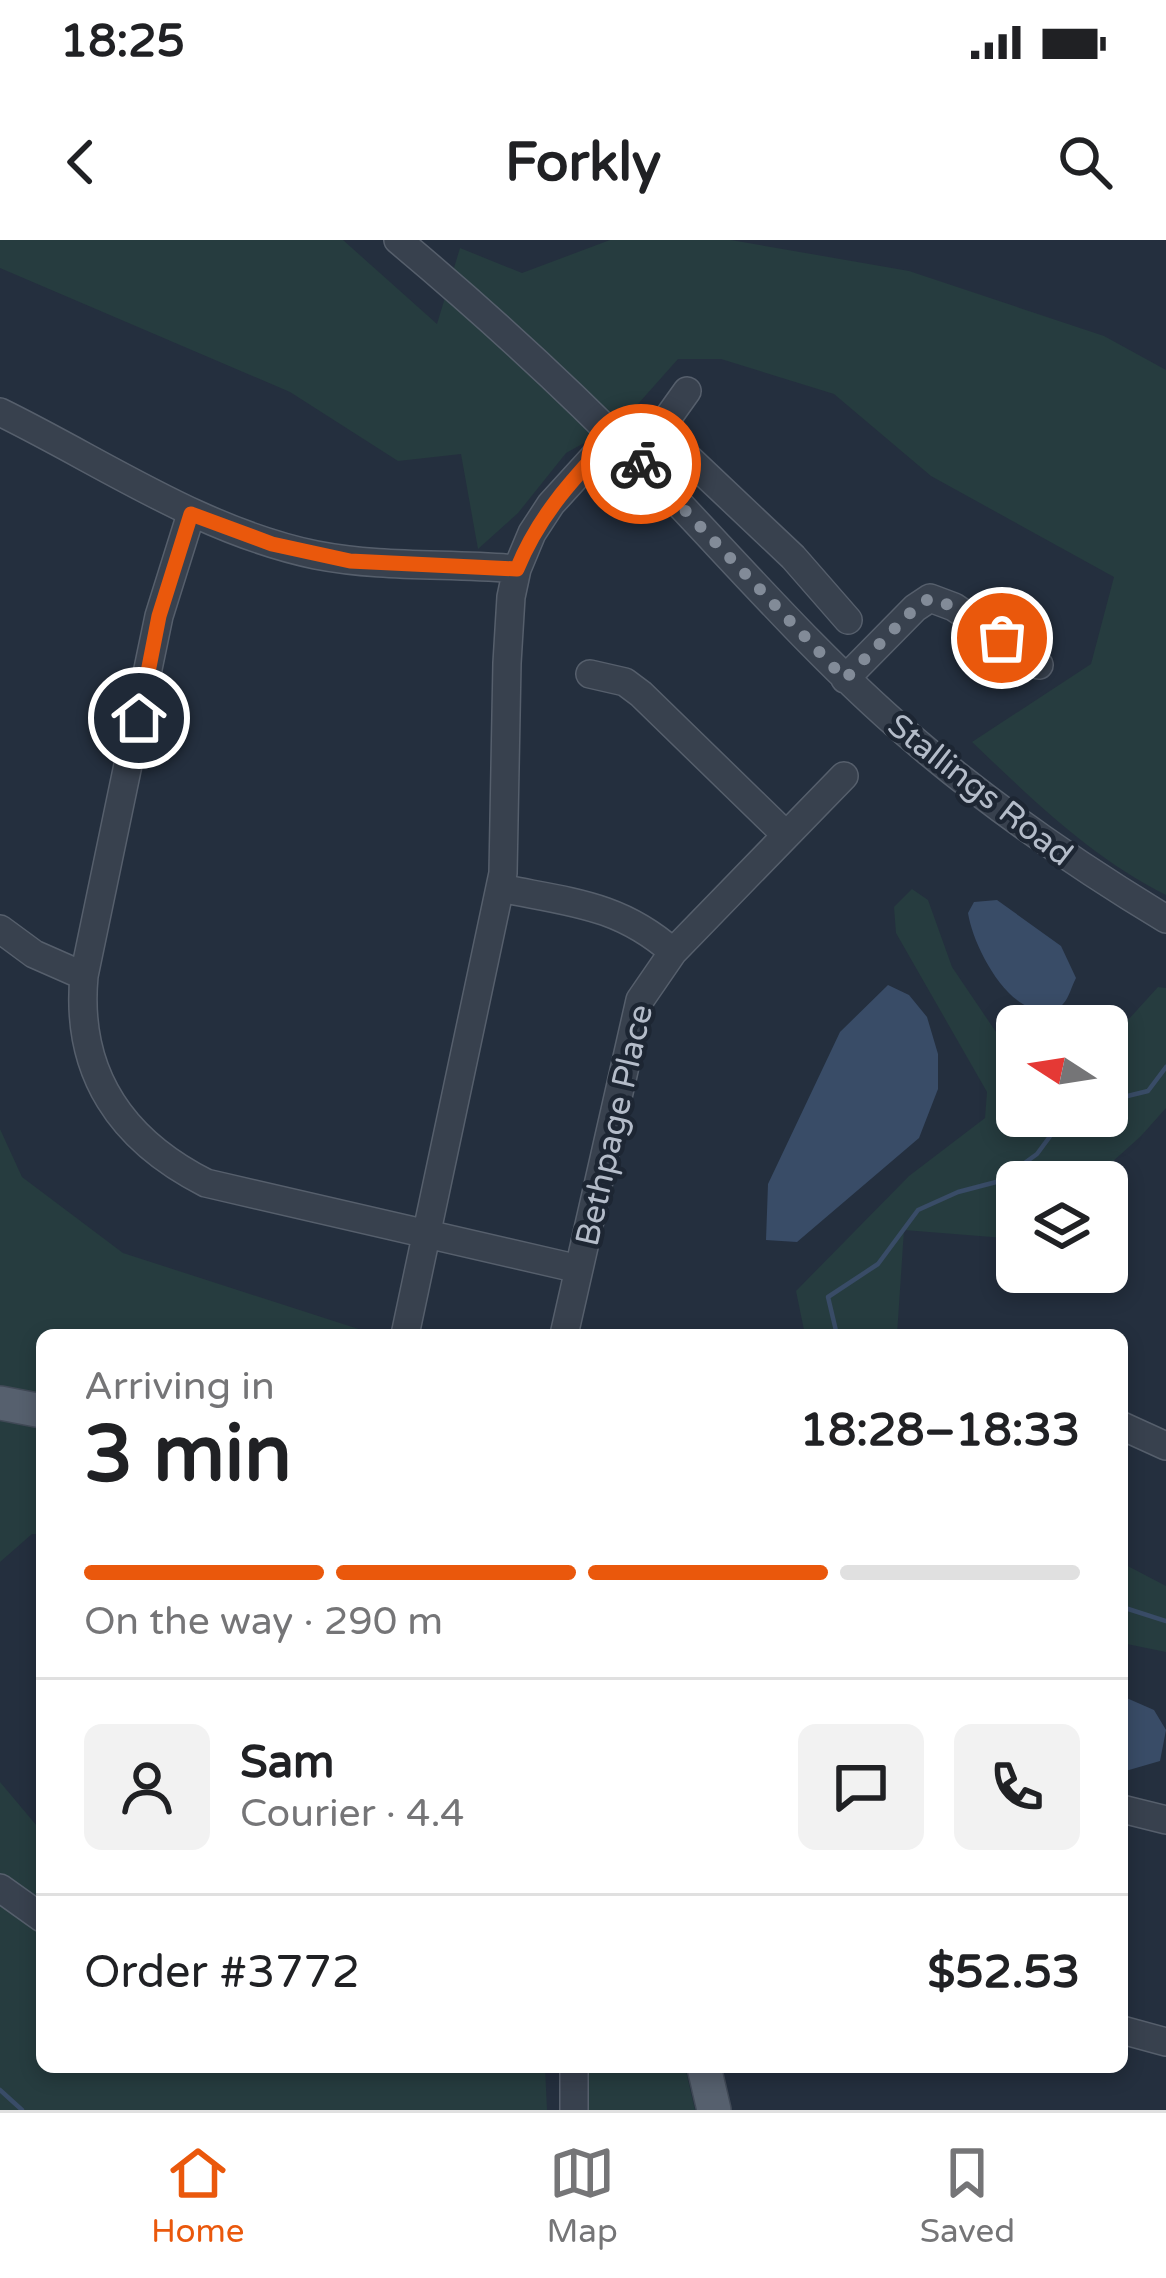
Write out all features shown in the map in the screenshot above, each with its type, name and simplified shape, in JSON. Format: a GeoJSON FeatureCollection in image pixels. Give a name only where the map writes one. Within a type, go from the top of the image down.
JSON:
{"type":"FeatureCollection","features":[{"type":"Feature","properties":{"kind":"main road"},"geometry":{"type":"LineString","coordinates":[[0,1403],[36,1411]]}},
{"type":"Feature","properties":{"kind":"main road"},"geometry":{"type":"LineString","coordinates":[[705,2073],[714,2110]]}},
{"type":"Feature","properties":{"kind":"street","name":"Stallings Road"},"geometry":{"type":"LineString","coordinates":[[398,240],[494,322],[612,437],[845,679],[995,807],[1166,919]]}},
{"type":"Feature","properties":{"kind":"street"},"geometry":{"type":"LineString","coordinates":[[688,391],[662,426],[666,437],[793,557],[848,620]]}},
{"type":"Feature","properties":{"kind":"street"},"geometry":{"type":"LineString","coordinates":[[0,412],[191,514],[272,544],[350,561],[517,569]]}},
{"type":"Feature","properties":{"kind":"street"},"geometry":{"type":"LineString","coordinates":[[406,1329],[507,840],[507,663],[517,569],[551,504],[612,437]]}},
{"type":"Feature","properties":{"kind":"street"},"geometry":{"type":"LineString","coordinates":[[191,514],[159,616],[84,976],[83,1020],[102,1087],[128,1127],[164,1160],[223,1189],[579,1269]]}},
{"type":"Feature","properties":{"kind":"street"},"geometry":{"type":"LineString","coordinates":[[734,562],[763,529]]}},
{"type":"Feature","properties":{"kind":"street"},"geometry":{"type":"LineString","coordinates":[[845,679],[930,598],[954,607],[1039,665]]}},
{"type":"Feature","properties":{"kind":"street"},"geometry":{"type":"LineString","coordinates":[[590,674],[626,682],[641,694],[786,835]]}},
{"type":"Feature","properties":{"kind":"street","name":"Bethpage Place"},"geometry":{"type":"LineString","coordinates":[[565,1329],[634,1017],[651,980],[844,776]]}},
{"type":"Feature","properties":{"kind":"street"},"geometry":{"type":"LineString","coordinates":[[500,888],[614,913],[640,925],[673,952]]}},
{"type":"Feature","properties":{"kind":"street"},"geometry":{"type":"LineString","coordinates":[[0,929],[34,953],[84,976]]}},
{"type":"Feature","properties":{"kind":"street"},"geometry":{"type":"LineString","coordinates":[[1128,1429],[1166,1446]]}},
{"type":"Feature","properties":{"kind":"street"},"geometry":{"type":"LineString","coordinates":[[1128,1810],[1165,1815]]}},
{"type":"Feature","properties":{"kind":"street"},"geometry":{"type":"LineString","coordinates":[[0,1888],[36,1914]]}},
{"type":"Feature","properties":{"kind":"street"},"geometry":{"type":"LineString","coordinates":[[1128,2032],[1166,2042]]}},
{"type":"Feature","properties":{"kind":"street"},"geometry":{"type":"LineString","coordinates":[[574,2073],[574,2110]]}},
{"type":"Feature","properties":{"kind":"green space"},"geometry":{"type":"Polygon","coordinates":[[[0,240],[343,240],[437,324],[460,248],[522,273],[610,240],[731,240],[909,271],[1104,336],[1166,370],[1166,895],[1088,845],[972,742],[1091,664],[1114,577],[931,476],[834,394],[721,359],[678,359],[622,422],[566,453],[518,513],[478,549],[461,454],[398,461],[290,392],[0,268],[0,240]]]}},
{"type":"Feature","properties":{"kind":"green space"},"geometry":{"type":"Polygon","coordinates":[[[912,889],[928,900],[952,967],[996,1032],[996,1137],[1128,1137],[1128,1020],[1158,987],[1166,988],[1166,1108],[1113,1161],[996,1161],[996,1237],[904,1230],[897,1329],[804,1329],[796,1291],[909,1176],[985,1118],[987,1092],[896,933],[894,907],[912,889]]]}},
{"type":"Feature","properties":{"kind":"green space"},"geometry":{"type":"Polygon","coordinates":[[[0,1129],[22,1177],[123,1253],[358,1329],[36,1329],[36,1534],[0,1562],[0,1129]]]}},
{"type":"Feature","properties":{"kind":"green space"},"geometry":{"type":"Polygon","coordinates":[[[1128,1566],[1166,1586],[1166,1652],[1128,1644],[1128,1566]]]}},
{"type":"Feature","properties":{"kind":"green space"},"geometry":{"type":"Polygon","coordinates":[[[0,1782],[36,1825],[36,2073],[545,2073],[547,2110],[0,2110],[0,1782]]]}},
{"type":"Feature","properties":{"kind":"green space"},"geometry":{"type":"Polygon","coordinates":[[[588,2073],[686,2073],[695,2110],[588,2110],[588,2073]]]}},
{"type":"Feature","properties":{"kind":"water"},"geometry":{"type":"Polygon","coordinates":[[[997,900],[1061,946],[1076,978],[1062,1005],[1026,1005],[1006,990],[971,927],[968,913],[974,902],[997,900]]]}},
{"type":"Feature","properties":{"kind":"water"},"geometry":{"type":"Polygon","coordinates":[[[888,985],[909,995],[927,1017],[938,1054],[938,1089],[919,1138],[797,1242],[766,1240],[768,1184],[840,1032],[888,985]]]}},
{"type":"Feature","properties":{"kind":"water"},"geometry":{"type":"Polygon","coordinates":[[[1128,1699],[1154,1710],[1166,1730],[1160,1761],[1128,1770],[1128,1699]]]}},
{"type":"Feature","properties":{"kind":"waterway"},"geometry":{"type":"LineString","coordinates":[[1128,1096],[1148,1091],[1166,1067]]}},
{"type":"Feature","properties":{"kind":"waterway"},"geometry":{"type":"LineString","coordinates":[[836,1329],[828,1297],[878,1264],[918,1210],[958,1192],[1000,1181],[1037,1154],[1050,1137]]}},
{"type":"Feature","properties":{"kind":"waterway"},"geometry":{"type":"LineString","coordinates":[[1128,1609],[1166,1621]]}},
{"type":"Feature","properties":{"kind":"waterway"},"geometry":{"type":"LineString","coordinates":[[0,2090],[22,2110]]}},
{"type":"Feature","properties":{"kind":"way so far"},"geometry":{"type":"LineString","coordinates":[[641,464],[845,679],[930,598],[954,607],[1002,638]]}},
{"type":"Feature","properties":{"kind":"route"},"geometry":{"type":"LineString","coordinates":[[139,718],[159,616],[191,514],[272,544],[350,561],[517,569],[551,504],[612,437],[641,464]]}}]}
